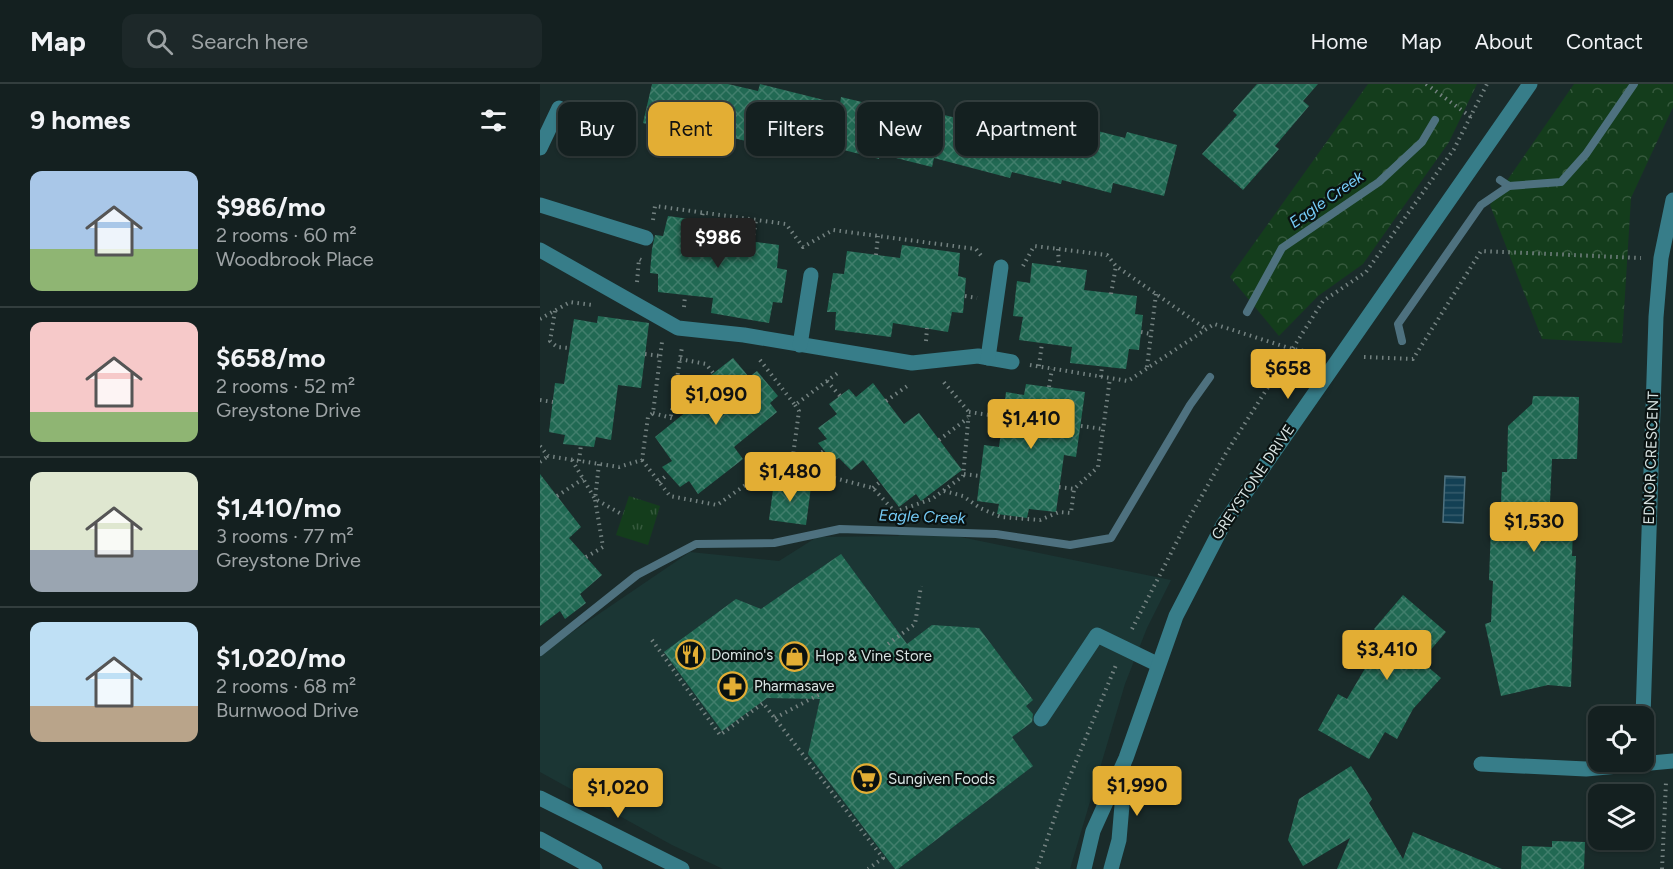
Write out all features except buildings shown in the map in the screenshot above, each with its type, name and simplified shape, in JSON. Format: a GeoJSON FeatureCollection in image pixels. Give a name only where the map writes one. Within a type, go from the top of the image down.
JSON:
{"type":"FeatureCollection","features":[{"type":"Feature","properties":{"kind":"street","name":"GREYSTONE DRIVE"},"geometry":{"type":"LineString","coordinates":[[1084,869],[1093,831],[1126,758],[1157,664],[1176,616],[1223,525],[1338,356],[1530,84]]}},
{"type":"Feature","properties":{"kind":"street"},"geometry":{"type":"LineString","coordinates":[[540,148],[558,110]]}},
{"type":"Feature","properties":{"kind":"street","name":"EDNOR CRESCENT"},"geometry":{"type":"LineString","coordinates":[[1643,706],[1656,317],[1661,258],[1673,200]]}},
{"type":"Feature","properties":{"kind":"street"},"geometry":{"type":"LineString","coordinates":[[540,205],[649,233]]}},
{"type":"Feature","properties":{"kind":"street"},"geometry":{"type":"LineString","coordinates":[[540,250],[665,321],[685,329],[740,335],[862,355],[928,362],[978,356],[1012,362]]}},
{"type":"Feature","properties":{"kind":"street"},"geometry":{"type":"LineString","coordinates":[[988,358],[1001,267]]}},
{"type":"Feature","properties":{"kind":"street"},"geometry":{"type":"LineString","coordinates":[[800,345],[811,275]]}},
{"type":"Feature","properties":{"kind":"street"},"geometry":{"type":"LineString","coordinates":[[1041,719],[1097,635],[1157,664]]}},
{"type":"Feature","properties":{"kind":"street","name":"GREYSTONE DRIVE"},"geometry":{"type":"LineString","coordinates":[[1110,869],[1119,840],[1126,758]]}},
{"type":"Feature","properties":{"kind":"street"},"geometry":{"type":"LineString","coordinates":[[1654,762],[1673,761]]}},
{"type":"Feature","properties":{"kind":"street"},"geometry":{"type":"LineString","coordinates":[[1480,764],[1588,769]]}},
{"type":"Feature","properties":{"kind":"street"},"geometry":{"type":"LineString","coordinates":[[540,798],[682,869]]}},
{"type":"Feature","properties":{"kind":"street"},"geometry":{"type":"LineString","coordinates":[[540,839],[595,869]]}},
{"type":"Feature","properties":{"kind":"path"},"geometry":{"type":"LineString","coordinates":[[1426,84],[1471,117]]}},
{"type":"Feature","properties":{"kind":"path"},"geometry":{"type":"LineString","coordinates":[[649,233],[655,206],[786,224],[803,247],[833,230],[976,249],[988,266],[1001,267]]}},
{"type":"Feature","properties":{"kind":"path"},"geometry":{"type":"LineString","coordinates":[[701,221],[703,212]]}},
{"type":"Feature","properties":{"kind":"path"},"geometry":{"type":"LineString","coordinates":[[753,242],[756,220]]}},
{"type":"Feature","properties":{"kind":"path"},"geometry":{"type":"LineString","coordinates":[[876,255],[878,236]]}},
{"type":"Feature","properties":{"kind":"path"},"geometry":{"type":"LineString","coordinates":[[933,249],[934,244]]}},
{"type":"Feature","properties":{"kind":"path"},"geometry":{"type":"LineString","coordinates":[[1021,270],[1034,246],[1107,255],[1116,266],[1206,329]]}},
{"type":"Feature","properties":{"kind":"path"},"geometry":{"type":"LineString","coordinates":[[1058,249],[1059,266]]}},
{"type":"Feature","properties":{"kind":"path"},"geometry":{"type":"LineString","coordinates":[[1012,362],[1128,381],[1214,324],[1292,349],[1338,356],[1413,359],[1481,251],[1661,258]]}},
{"type":"Feature","properties":{"kind":"path"},"geometry":{"type":"LineString","coordinates":[[635,304],[639,259],[647,260]]}},
{"type":"Feature","properties":{"kind":"path"},"geometry":{"type":"LineString","coordinates":[[1111,294],[1116,266]]}},
{"type":"Feature","properties":{"kind":"path"},"geometry":{"type":"LineString","coordinates":[[1147,367],[1156,294]]}},
{"type":"Feature","properties":{"kind":"path"},"geometry":{"type":"LineString","coordinates":[[540,319],[570,302],[593,305]]}},
{"type":"Feature","properties":{"kind":"path"},"geometry":{"type":"LineString","coordinates":[[555,311],[550,341],[557,347],[569,348]]}},
{"type":"Feature","properties":{"kind":"path"},"geometry":{"type":"LineString","coordinates":[[665,321],[653,412],[648,417],[642,460],[670,496],[717,505],[782,460],[873,488],[896,512],[932,499],[964,474],[969,412],[928,362]]}},
{"type":"Feature","properties":{"kind":"path"},"geometry":{"type":"LineString","coordinates":[[653,412],[673,417],[685,329]]}},
{"type":"Feature","properties":{"kind":"path"},"geometry":{"type":"LineString","coordinates":[[1141,332],[1151,334]]}},
{"type":"Feature","properties":{"kind":"path"},"geometry":{"type":"LineString","coordinates":[[740,335],[799,411],[792,463],[801,486]]}},
{"type":"Feature","properties":{"kind":"path"},"geometry":{"type":"LineString","coordinates":[[1039,366],[1042,343]]}},
{"type":"Feature","properties":{"kind":"path"},"geometry":{"type":"LineString","coordinates":[[645,354],[661,356]]}},
{"type":"Feature","properties":{"kind":"path"},"geometry":{"type":"LineString","coordinates":[[795,405],[862,355]]}},
{"type":"Feature","properties":{"kind":"path"},"geometry":{"type":"LineString","coordinates":[[680,359],[706,364],[714,374]]}},
{"type":"Feature","properties":{"kind":"path"},"geometry":{"type":"LineString","coordinates":[[1101,377],[1102,366]]}},
{"type":"Feature","properties":{"kind":"path"},"geometry":{"type":"LineString","coordinates":[[1049,387],[1052,369]]}},
{"type":"Feature","properties":{"kind":"path"},"geometry":{"type":"LineString","coordinates":[[943,491],[963,496],[980,508],[1001,517],[1040,520],[1059,512],[1071,513],[1074,489],[1098,467],[1110,378]]}},
{"type":"Feature","properties":{"kind":"path"},"geometry":{"type":"LineString","coordinates":[[827,381],[840,396]]}},
{"type":"Feature","properties":{"kind":"path"},"geometry":{"type":"LineString","coordinates":[[540,400],[553,402]]}},
{"type":"Feature","properties":{"kind":"path"},"geometry":{"type":"LineString","coordinates":[[969,412],[1003,417]]}},
{"type":"Feature","properties":{"kind":"path"},"geometry":{"type":"LineString","coordinates":[[939,440],[969,418]]}},
{"type":"Feature","properties":{"kind":"path"},"geometry":{"type":"LineString","coordinates":[[1081,426],[1103,429]]}},
{"type":"Feature","properties":{"kind":"path"},"geometry":{"type":"LineString","coordinates":[[579,460],[581,445]]}},
{"type":"Feature","properties":{"kind":"path"},"geometry":{"type":"LineString","coordinates":[[540,446],[548,456]]}},
{"type":"Feature","properties":{"kind":"path"},"geometry":{"type":"LineString","coordinates":[[802,466],[824,451]]}},
{"type":"Feature","properties":{"kind":"path"},"geometry":{"type":"LineString","coordinates":[[540,462],[548,456],[619,467],[642,460]]}},
{"type":"Feature","properties":{"kind":"path"},"geometry":{"type":"LineString","coordinates":[[572,459],[595,500],[623,515]]}},
{"type":"Feature","properties":{"kind":"path"},"geometry":{"type":"LineString","coordinates":[[586,557],[603,547],[595,500],[599,464]]}},
{"type":"Feature","properties":{"kind":"path"},"geometry":{"type":"LineString","coordinates":[[659,482],[668,474]]}},
{"type":"Feature","properties":{"kind":"path"},"geometry":{"type":"LineString","coordinates":[[964,474],[980,476]]}},
{"type":"Feature","properties":{"kind":"path"},"geometry":{"type":"LineString","coordinates":[[557,496],[583,479]]}},
{"type":"Feature","properties":{"kind":"path"},"geometry":{"type":"LineString","coordinates":[[873,488],[880,482]]}},
{"type":"Feature","properties":{"kind":"path"},"geometry":{"type":"LineString","coordinates":[[1059,487],[1074,489]]}},
{"type":"Feature","properties":{"kind":"path"},"geometry":{"type":"LineString","coordinates":[[888,644],[915,624],[921,586]]}},
{"type":"Feature","properties":{"kind":"path"},"geometry":{"type":"LineString","coordinates":[[652,640],[720,735],[763,703],[883,858],[868,869]]}},
{"type":"Feature","properties":{"kind":"path"},"geometry":{"type":"LineString","coordinates":[[775,718],[820,694]]}},
{"type":"Feature","properties":{"kind":"path"},"geometry":{"type":"LineString","coordinates":[[1662,869],[1666,782]]}},
{"type":"Feature","properties":{"kind":"shaded area"},"geometry":{"type":"Polygon","coordinates":[[[1445,476],[1465,477],[1463,523],[1443,522],[1445,476]]]}},
{"type":"Feature","properties":{"kind":"shaded area"},"geometry":{"type":"Polygon","coordinates":[[[912,527],[1171,580],[1147,628],[1125,684],[1070,869],[723,869],[672,845],[540,772],[540,654],[690,552],[779,561],[817,537],[898,536],[912,527]]]}},
{"type":"Feature","properties":{"kind":"green space"},"geometry":{"type":"Polygon","coordinates":[[[1368,84],[1477,84],[1449,142],[1363,264],[1318,296],[1279,336],[1230,277],[1368,84]]]}},
{"type":"Feature","properties":{"kind":"green space"},"geometry":{"type":"Polygon","coordinates":[[[1574,84],[1673,84],[1673,107],[1631,198],[1622,343],[1542,339],[1490,205],[1574,84]]]}},
{"type":"Feature","properties":{"kind":"green space"},"geometry":{"type":"Polygon","coordinates":[[[629,496],[660,506],[648,545],[616,535],[629,496]]]}},
{"type":"Feature","properties":{"kind":"waterway","name":"Eagle Creek"},"geometry":{"type":"LineString","coordinates":[[1500,180],[1509,186],[1561,182],[1586,154],[1634,84]]}},
{"type":"Feature","properties":{"kind":"waterway","name":"Eagle Creek"},"geometry":{"type":"LineString","coordinates":[[1247,312],[1282,248],[1379,182],[1422,142],[1435,120]]}},
{"type":"Feature","properties":{"kind":"waterway"},"geometry":{"type":"LineString","coordinates":[[1402,341],[1398,324],[1481,205],[1509,186]]}},
{"type":"Feature","properties":{"kind":"waterway","name":"Eagle Creek"},"geometry":{"type":"LineString","coordinates":[[540,652],[637,575],[696,544],[774,543],[840,529],[996,534],[1070,545],[1111,538],[1190,405],[1210,377]]}},
{"type":"Feature","properties":{"kind":"place","name":"Domino's"},"geometry":{"type":"Point","coordinates":[690,655]}},
{"type":"Feature","properties":{"kind":"place","name":"Hop & Vine Store"},"geometry":{"type":"Point","coordinates":[794,656]}},
{"type":"Feature","properties":{"kind":"place","name":"Pharmasave"},"geometry":{"type":"Point","coordinates":[733,686]}},
{"type":"Feature","properties":{"kind":"place","name":"Sungiven Foods"},"geometry":{"type":"Point","coordinates":[867,779]}}]}
